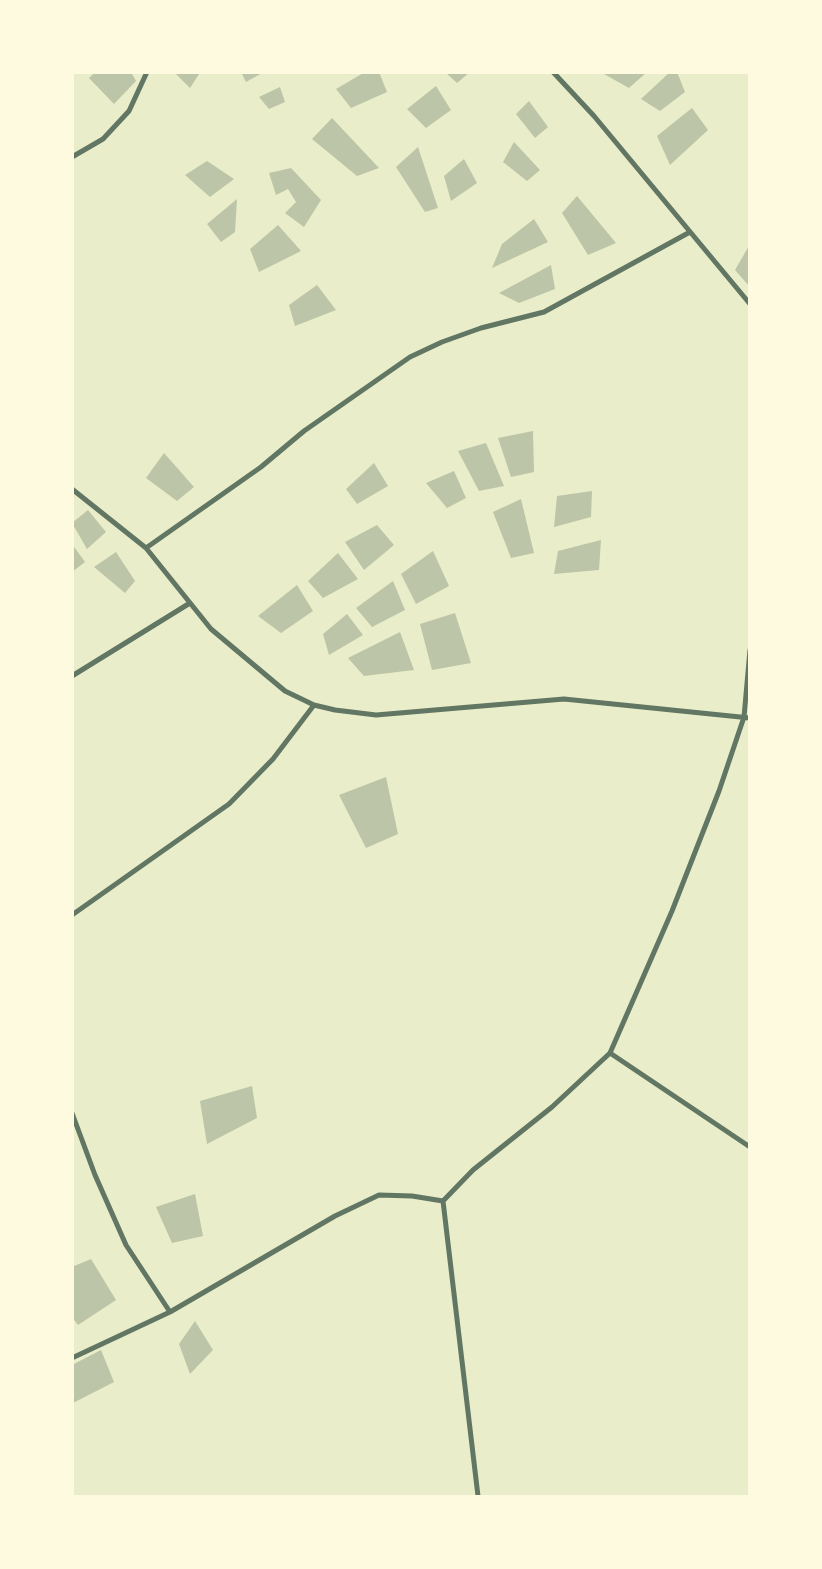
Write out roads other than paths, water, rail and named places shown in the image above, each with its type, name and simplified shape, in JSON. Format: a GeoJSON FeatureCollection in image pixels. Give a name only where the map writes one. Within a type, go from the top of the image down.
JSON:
{"type":"FeatureCollection","features":[{"type":"Feature","properties":{"kind":"street"},"geometry":{"type":"LineString","coordinates":[[72,157],[103,139],[129,111],[147,72]]}},
{"type":"Feature","properties":{"kind":"street"},"geometry":{"type":"LineString","coordinates":[[553,72],[594,116],[750,304]]}},
{"type":"Feature","properties":{"kind":"street"},"geometry":{"type":"LineString","coordinates":[[146,548],[261,467],[304,431],[410,357],[442,342],[481,328],[544,312],[690,232]]}},
{"type":"Feature","properties":{"kind":"street"},"geometry":{"type":"LineString","coordinates":[[72,490],[146,548],[210,629],[285,691],[314,705],[335,710],[376,715],[564,699],[747,717]]}},
{"type":"Feature","properties":{"kind":"street"},"geometry":{"type":"LineString","coordinates":[[72,676],[190,603]]}},
{"type":"Feature","properties":{"kind":"street"},"geometry":{"type":"LineString","coordinates":[[443,1201],[473,1170],[552,1107],[610,1053],[676,902],[747,717],[750,650]]}},
{"type":"Feature","properties":{"kind":"street"},"geometry":{"type":"LineString","coordinates":[[72,915],[229,804],[273,759],[314,705]]}},
{"type":"Feature","properties":{"kind":"street"},"geometry":{"type":"LineString","coordinates":[[610,1053],[750,1147]]}},
{"type":"Feature","properties":{"kind":"street"},"geometry":{"type":"LineString","coordinates":[[72,1113],[75,1131],[126,1245],[170,1312]]}},
{"type":"Feature","properties":{"kind":"street"},"geometry":{"type":"LineString","coordinates":[[72,1358],[170,1312],[335,1216],[379,1195],[412,1196],[443,1201]]}},
{"type":"Feature","properties":{"kind":"street"},"geometry":{"type":"LineString","coordinates":[[443,1201],[478,1496]]}}]}
